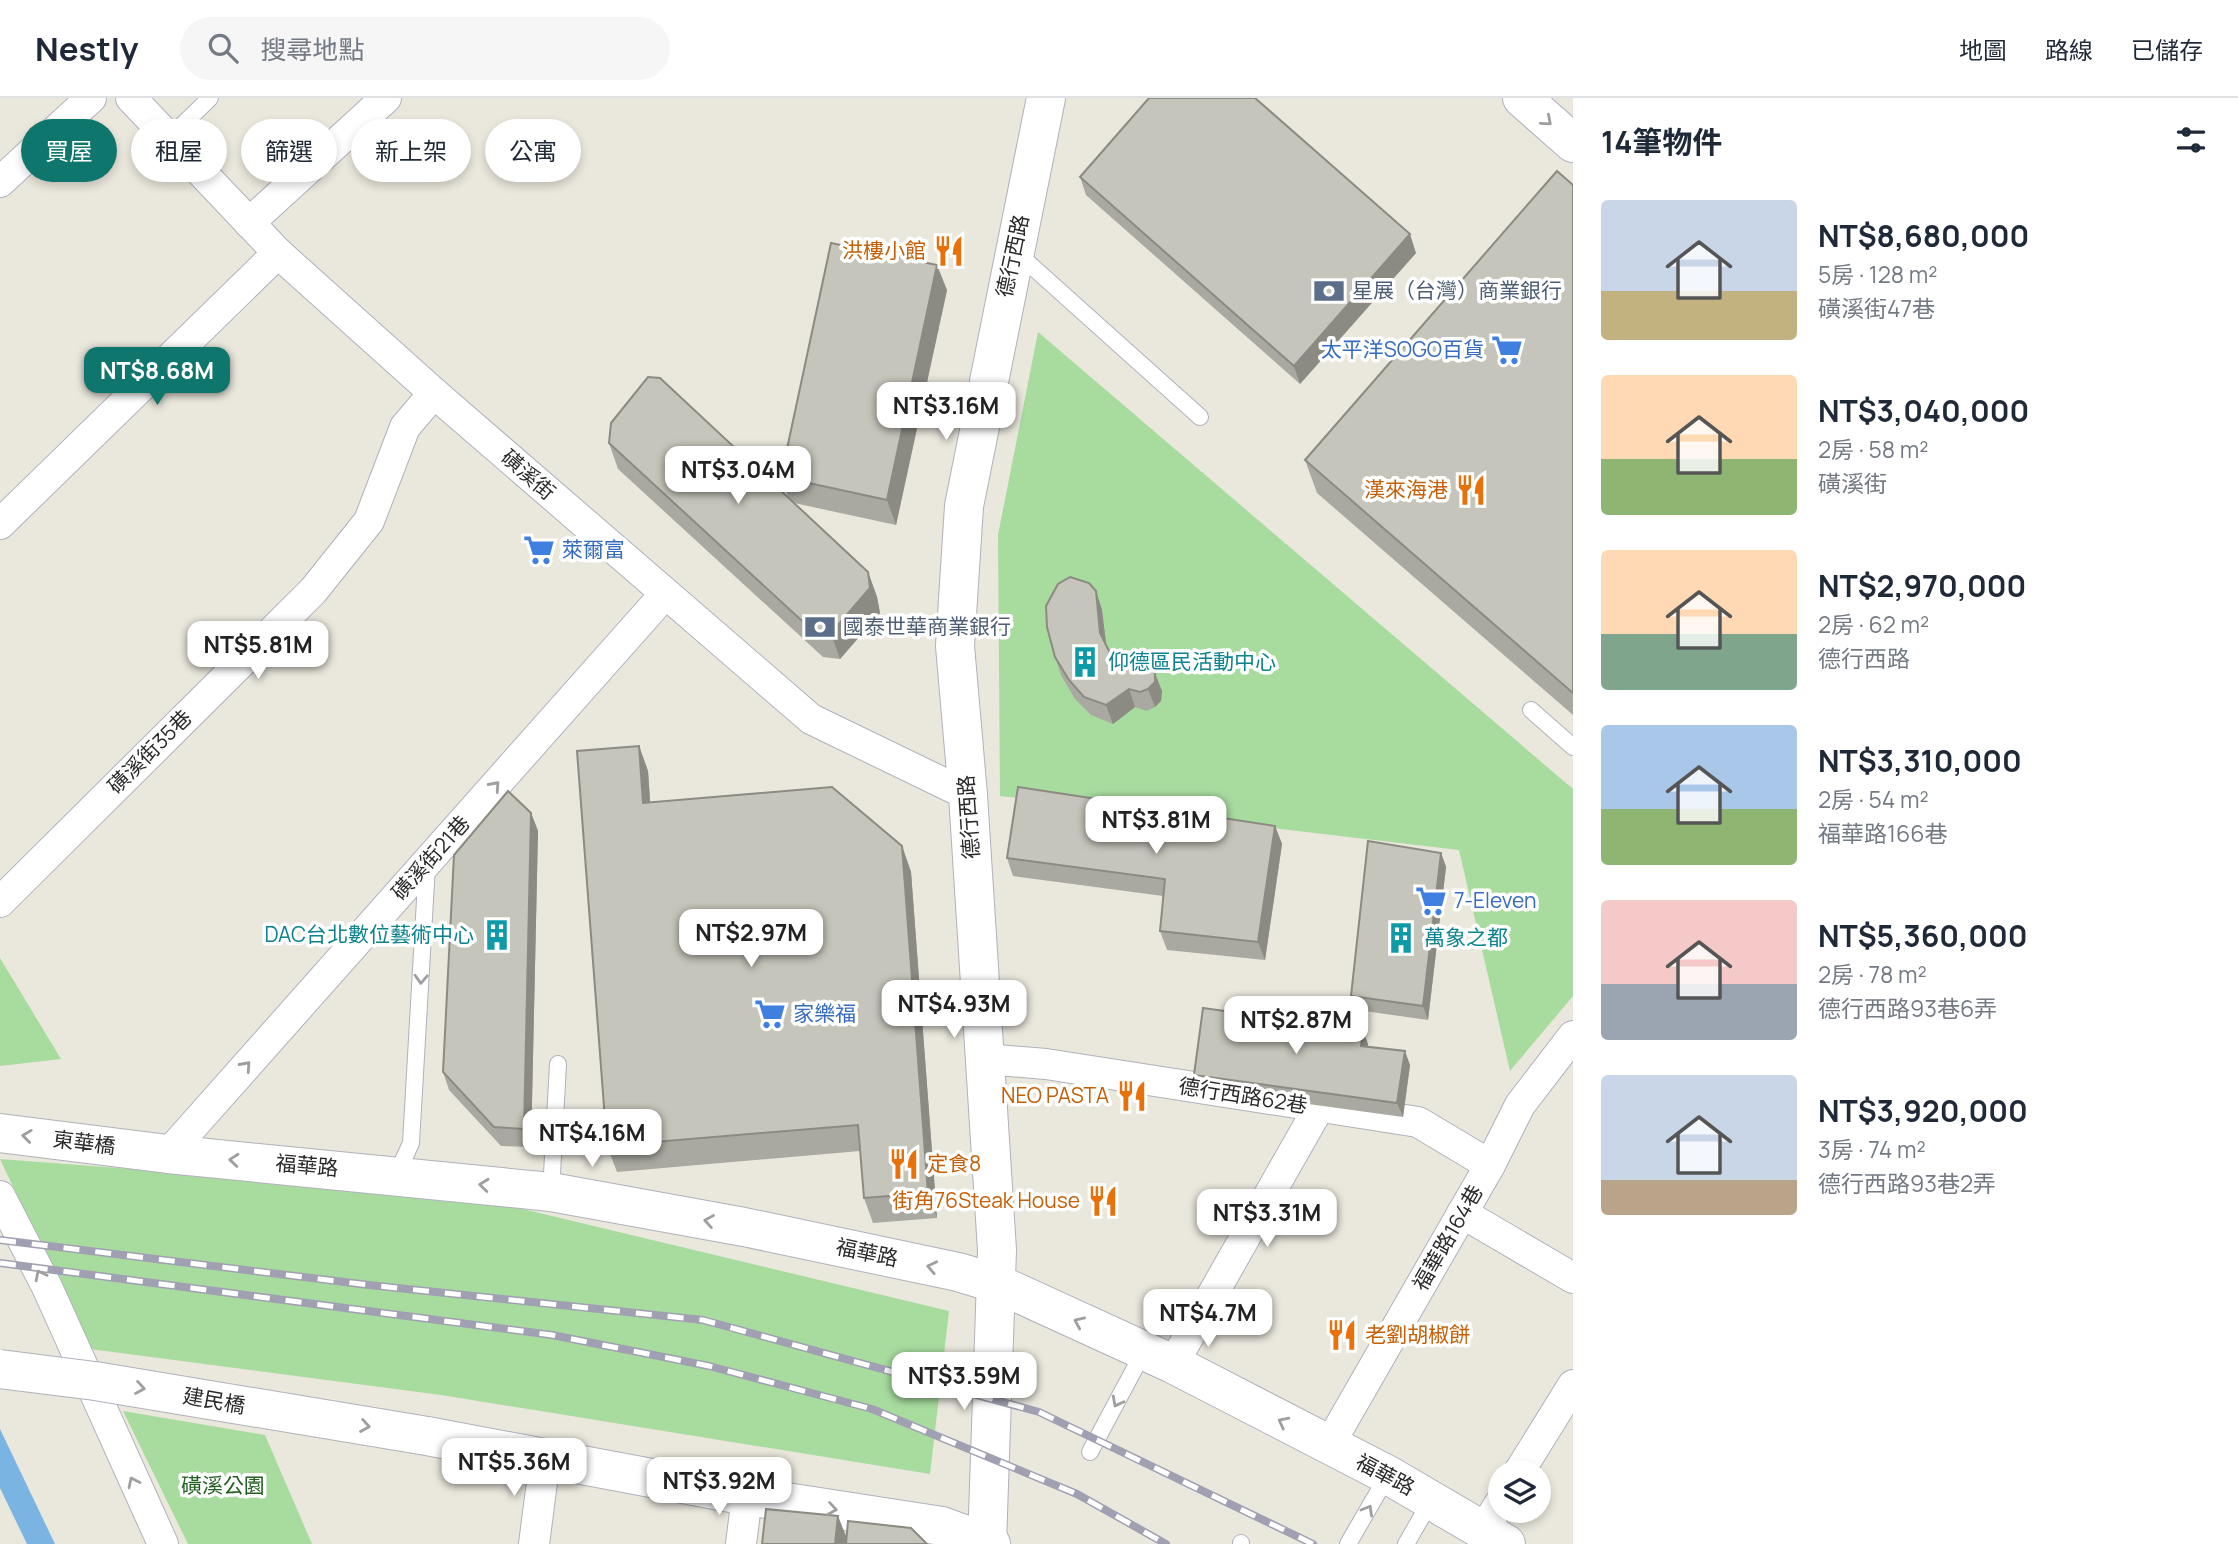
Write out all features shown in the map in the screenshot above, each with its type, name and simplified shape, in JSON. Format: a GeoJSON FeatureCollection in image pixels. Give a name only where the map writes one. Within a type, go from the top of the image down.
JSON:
{"type":"FeatureCollection","features":[{"type":"Feature","properties":{"kind":"street"},"geometry":{"type":"LineString","coordinates":[[0,182],[91,98]]}},
{"type":"Feature","properties":{"kind":"street","name":"磺溪街"},"geometry":{"type":"LineString","coordinates":[[131,98],[151,119]]}},
{"type":"Feature","properties":{"kind":"street"},"geometry":{"type":"LineString","coordinates":[[249,223],[386,98]]}},
{"type":"Feature","properties":{"kind":"street","name":"德行西路"},"geometry":{"type":"LineString","coordinates":[[988,1544],[998,1284],[968,795],[955,651],[964,506],[1046,98]]}},
{"type":"Feature","properties":{"kind":"street"},"geometry":{"type":"LineString","coordinates":[[1522,98],[1573,143]]}},
{"type":"Feature","properties":{"kind":"street","name":"磺溪街"},"geometry":{"type":"LineString","coordinates":[[210,182],[278,253],[434,393],[816,723],[968,795]]}},
{"type":"Feature","properties":{"kind":"street"},"geometry":{"type":"LineString","coordinates":[[0,524],[278,253]]}},
{"type":"Feature","properties":{"kind":"street","name":"磺溪街35巷"},"geometry":{"type":"LineString","coordinates":[[0,902],[313,591],[369,521],[405,428],[434,393]]}},
{"type":"Feature","properties":{"kind":"street","name":"磺溪街21巷"},"geometry":{"type":"LineString","coordinates":[[168,1154],[665,594]]}},
{"type":"Feature","properties":{"kind":"street","name":"福華路164巷"},"geometry":{"type":"LineString","coordinates":[[1329,1445],[1490,1165],[1520,1105],[1573,1035]]}},
{"type":"Feature","properties":{"kind":"street","name":"德行西路62巷"},"geometry":{"type":"LineString","coordinates":[[985,1059],[1046,1064],[1318,1109],[1418,1122],[1490,1165]]}},
{"type":"Feature","properties":{"kind":"street"},"geometry":{"type":"LineString","coordinates":[[1159,1358],[1318,1109]]}},
{"type":"Feature","properties":{"kind":"street","name":"東華橋"},"geometry":{"type":"LineString","coordinates":[[0,1133],[168,1154]]}},
{"type":"Feature","properties":{"kind":"street","name":"福華路"},"geometry":{"type":"LineString","coordinates":[[168,1154],[397,1174],[551,1192],[744,1227],[998,1284],[1159,1358],[1432,1499],[1496,1526]]}},
{"type":"Feature","properties":{"kind":"street"},"geometry":{"type":"LineString","coordinates":[[0,1196],[47,1287],[163,1544]]}},
{"type":"Feature","properties":{"kind":"street"},"geometry":{"type":"LineString","coordinates":[[1462,1213],[1573,1278]]}},
{"type":"Feature","properties":{"kind":"street","name":"建民橋"},"geometry":{"type":"LineString","coordinates":[[0,1369],[95,1381],[427,1436],[545,1459]]}},
{"type":"Feature","properties":{"kind":"street"},"geometry":{"type":"LineString","coordinates":[[1526,1460],[1573,1385]]}},
{"type":"Feature","properties":{"kind":"street"},"geometry":{"type":"LineString","coordinates":[[534,1544],[545,1459],[747,1496],[942,1526],[988,1544]]}},
{"type":"Feature","properties":{"kind":"street"},"geometry":{"type":"LineString","coordinates":[[741,1544],[747,1496]]}},
{"type":"Feature","properties":{"kind":"lane"},"geometry":{"type":"LineString","coordinates":[[188,119],[210,98]]}},
{"type":"Feature","properties":{"kind":"lane"},"geometry":{"type":"LineString","coordinates":[[1014,250],[1200,417]]}},
{"type":"Feature","properties":{"kind":"lane"},"geometry":{"type":"LineString","coordinates":[[1531,710],[1573,747]]}},
{"type":"Feature","properties":{"kind":"lane"},"geometry":{"type":"LineString","coordinates":[[397,1174],[411,1143],[427,862]]}},
{"type":"Feature","properties":{"kind":"lane"},"geometry":{"type":"LineString","coordinates":[[551,1192],[558,1064]]}},
{"type":"Feature","properties":{"kind":"lane"},"geometry":{"type":"LineString","coordinates":[[1090,1452],[1159,1358]]}},
{"type":"Feature","properties":{"kind":"lane"},"geometry":{"type":"LineString","coordinates":[[1348,1544],[1388,1475]]}},
{"type":"Feature","properties":{"kind":"lane"},"geometry":{"type":"LineString","coordinates":[[1406,1544],[1432,1499]]}},
{"type":"Feature","properties":{"kind":"green space"},"geometry":{"type":"Polygon","coordinates":[[[1038,332],[1573,789],[1573,996],[1510,1071],[1459,850],[1000,796],[998,535],[1038,332]]]}},
{"type":"Feature","properties":{"kind":"green space"},"geometry":{"type":"Polygon","coordinates":[[[0,958],[61,1059],[0,1066],[0,958]]]}},
{"type":"Feature","properties":{"kind":"green space"},"geometry":{"type":"Polygon","coordinates":[[[0,1159],[460,1194],[949,1311],[930,1474],[441,1395],[90,1349],[0,1159]]]}},
{"type":"Feature","properties":{"kind":"green space","name":"磺溪公園"},"geometry":{"type":"Polygon","coordinates":[[[123,1411],[265,1435],[312,1544],[188,1544],[123,1411]]]}},
{"type":"Feature","properties":{"kind":"water"},"geometry":{"type":"Polygon","coordinates":[[[0,1429],[55,1544],[27,1544],[0,1488],[0,1429]]]}},
{"type":"Feature","properties":{"kind":"building"},"geometry":{"type":"Polygon","coordinates":[[[1149,98],[1255,98],[1410,234],[1294,366],[1080,177],[1149,98]]]}},
{"type":"Feature","properties":{"kind":"building","name":"太平洋SOGO百貨"},"geometry":{"type":"Polygon","coordinates":[[[1557,171],[1573,185],[1573,693],[1305,460],[1557,171]]]}},
{"type":"Feature","properties":{"kind":"building"},"geometry":{"type":"Polygon","coordinates":[[[831,243],[937,265],[887,500],[781,477],[831,243]]]}},
{"type":"Feature","properties":{"kind":"building"},"geometry":{"type":"Polygon","coordinates":[[[648,377],[660,378],[868,572],[870,588],[831,633],[813,631],[609,443],[611,423],[648,377]]]}},
{"type":"Feature","properties":{"kind":"building","name":"仰德區民活動中心"},"geometry":{"type":"Polygon","coordinates":[[[1070,577],[1089,583],[1096,591],[1100,633],[1111,655],[1124,665],[1141,658],[1155,673],[1155,682],[1148,689],[1140,692],[1129,689],[1106,705],[1084,697],[1069,680],[1055,657],[1047,627],[1046,606],[1058,584],[1070,577]]]}},
{"type":"Feature","properties":{"kind":"building"},"geometry":{"type":"Polygon","coordinates":[[[639,746],[643,803],[832,787],[902,846],[928,1193],[864,1198],[858,1125],[607,1146],[577,751],[639,746]]]}},
{"type":"Feature","properties":{"kind":"building"},"geometry":{"type":"Polygon","coordinates":[[[1018,787],[1275,826],[1258,942],[1160,931],[1165,879],[1007,858],[1018,787]]]}},
{"type":"Feature","properties":{"kind":"building","name":"DAC台北數位藝術中心"},"geometry":{"type":"Polygon","coordinates":[[[508,791],[531,813],[524,1129],[494,1127],[443,1072],[454,855],[508,791]]]}},
{"type":"Feature","properties":{"kind":"building","name":"萬象之都"},"geometry":{"type":"Polygon","coordinates":[[[1368,841],[1441,853],[1423,1006],[1351,996],[1368,841]]]}},
{"type":"Feature","properties":{"kind":"building"},"geometry":{"type":"Polygon","coordinates":[[[1203,1008],[1363,1030],[1361,1046],[1405,1051],[1397,1103],[1194,1075],[1203,1008]]]}},
{"type":"Feature","properties":{"kind":"building"},"geometry":{"type":"Polygon","coordinates":[[[766,1509],[838,1516],[835,1544],[762,1544],[766,1509]]]}},
{"type":"Feature","properties":{"kind":"building"},"geometry":{"type":"Polygon","coordinates":[[[848,1521],[911,1528],[927,1544],[846,1544],[848,1521]]]}},
{"type":"Feature","properties":{"kind":"railway"},"geometry":{"type":"LineString","coordinates":[[0,1240],[369,1285],[703,1320],[1039,1412],[1313,1544]]}},
{"type":"Feature","properties":{"kind":"railway"},"geometry":{"type":"LineString","coordinates":[[0,1263],[552,1335],[709,1366],[872,1409],[1077,1494],[1166,1544]]}},
{"type":"Feature","properties":{"kind":"place","name":"洪樓小館"},"geometry":{"type":"Point","coordinates":[949,251]}},
{"type":"Feature","properties":{"kind":"place","name":"星展（台灣）商業銀行"},"geometry":{"type":"Point","coordinates":[1329,291]}},
{"type":"Feature","properties":{"kind":"place","name":"太平洋SOGO百貨"},"geometry":{"type":"Point","coordinates":[1507,350]}},
{"type":"Feature","properties":{"kind":"place","name":"漢來海港"},"geometry":{"type":"Point","coordinates":[1471,490]}},
{"type":"Feature","properties":{"kind":"place","name":"萊爾富"},"geometry":{"type":"Point","coordinates":[539,550]}},
{"type":"Feature","properties":{"kind":"place","name":"國泰世華商業銀行"},"geometry":{"type":"Point","coordinates":[820,627]}},
{"type":"Feature","properties":{"kind":"place","name":"仰德區民活動中心"},"geometry":{"type":"Point","coordinates":[1085,662]}},
{"type":"Feature","properties":{"kind":"place","name":"7-Eleven"},"geometry":{"type":"Point","coordinates":[1431,901]}},
{"type":"Feature","properties":{"kind":"place","name":"DAC台北數位藝術中心"},"geometry":{"type":"Point","coordinates":[497,935]}},
{"type":"Feature","properties":{"kind":"place","name":"萬象之都"},"geometry":{"type":"Point","coordinates":[1401,938]}},
{"type":"Feature","properties":{"kind":"place","name":"家樂福"},"geometry":{"type":"Point","coordinates":[770,1014]}},
{"type":"Feature","properties":{"kind":"place","name":"NEO PASTA"},"geometry":{"type":"Point","coordinates":[1132,1096]}},
{"type":"Feature","properties":{"kind":"place","name":"定食8"},"geometry":{"type":"Point","coordinates":[904,1164]}},
{"type":"Feature","properties":{"kind":"place","name":"街角76Steak House"},"geometry":{"type":"Point","coordinates":[1103,1201]}},
{"type":"Feature","properties":{"kind":"place","name":"老劉胡椒餅"},"geometry":{"type":"Point","coordinates":[1342,1335]}}]}
